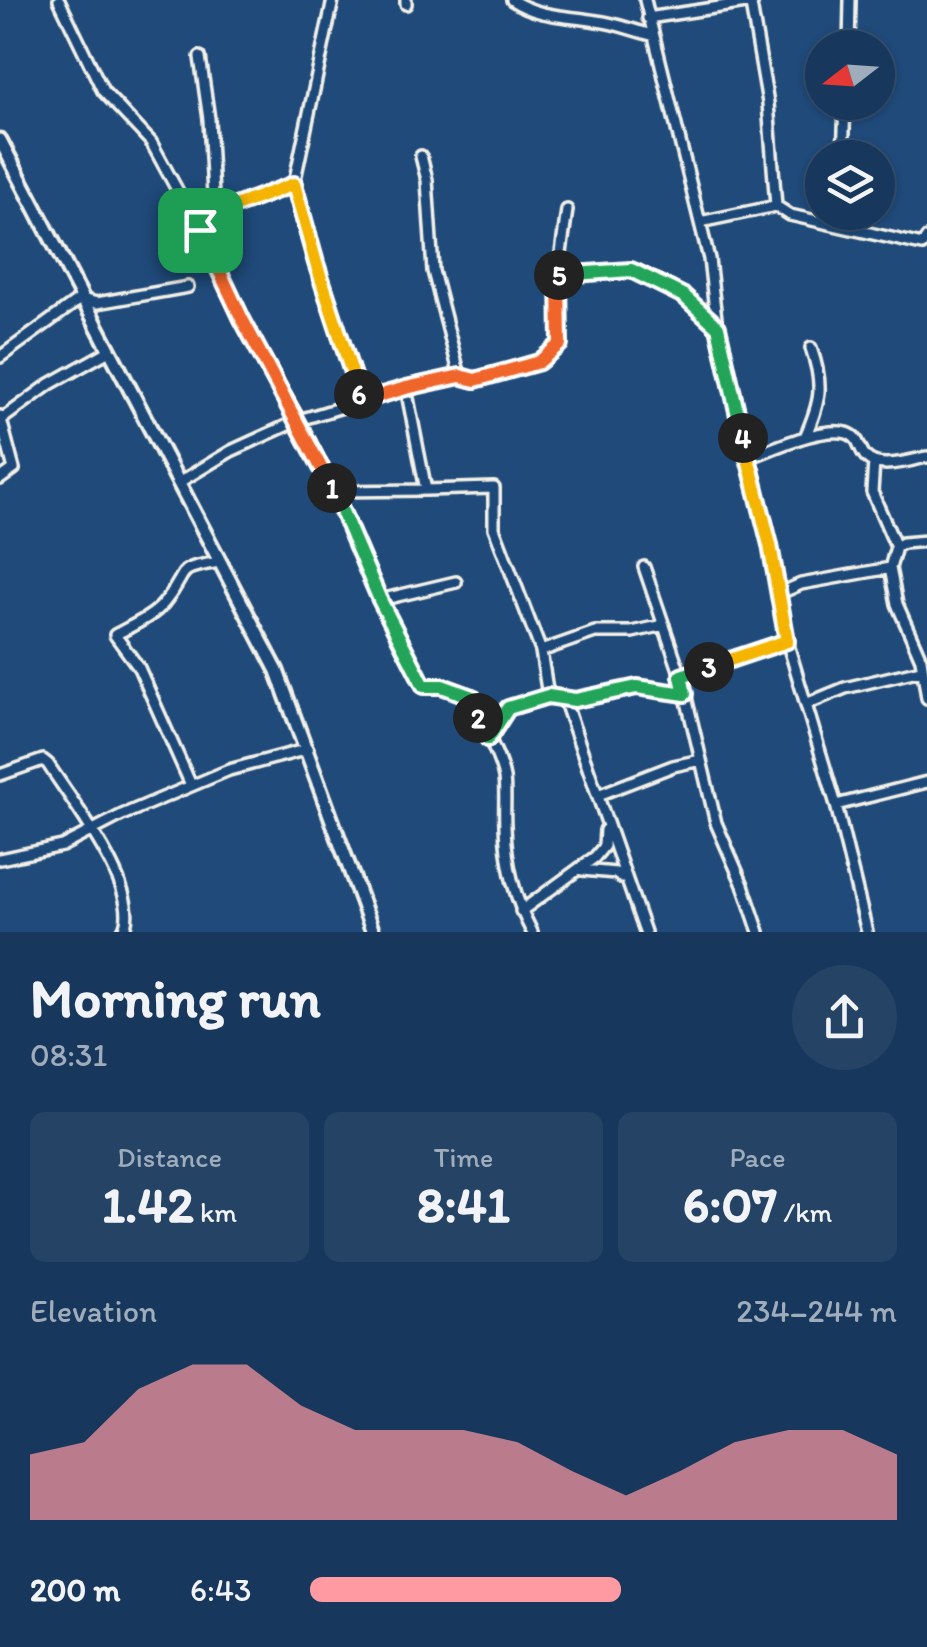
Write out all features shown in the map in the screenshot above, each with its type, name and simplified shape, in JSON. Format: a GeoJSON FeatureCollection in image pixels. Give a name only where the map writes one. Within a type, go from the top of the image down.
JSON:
{"type":"FeatureCollection","features":[{"type":"Feature","properties":{"kind":"main road"},"geometry":{"type":"LineString","coordinates":[[0,140],[80,300],[260,637],[308,748],[373,932]]}},
{"type":"Feature","properties":{"kind":"street"},"geometry":{"type":"LineString","coordinates":[[59,0],[102,91],[150,142],[200,230],[242,319],[334,491],[380,600],[424,686],[442,686],[472,697],[504,776],[504,829],[511,879],[532,932]]}},
{"type":"Feature","properties":{"kind":"street"},"geometry":{"type":"LineString","coordinates":[[333,0],[294,184],[361,401]]}},
{"type":"Feature","properties":{"kind":"street"},"geometry":{"type":"LineString","coordinates":[[512,0],[568,20],[594,20],[652,35]]}},
{"type":"Feature","properties":{"kind":"street"},"geometry":{"type":"LineString","coordinates":[[645,0],[709,259],[718,327],[770,545],[787,641],[836,805],[867,932]]}},
{"type":"Feature","properties":{"kind":"street"},"geometry":{"type":"LineString","coordinates":[[849,30],[850,0]]}},
{"type":"Feature","properties":{"kind":"street"},"geometry":{"type":"LineString","coordinates":[[648,18],[752,2],[768,103],[776,206]]}},
{"type":"Feature","properties":{"kind":"street"},"geometry":{"type":"LineString","coordinates":[[200,58],[209,119],[214,214]]}},
{"type":"Feature","properties":{"kind":"street"},"geometry":{"type":"LineString","coordinates":[[421,156],[427,180],[433,271],[460,376]]}},
{"type":"Feature","properties":{"kind":"street"},"geometry":{"type":"LineString","coordinates":[[200,230],[214,214],[294,184]]}},
{"type":"Feature","properties":{"kind":"street"},"geometry":{"type":"LineString","coordinates":[[700,222],[776,206],[790,215],[805,216]]}},
{"type":"Feature","properties":{"kind":"street"},"geometry":{"type":"LineString","coordinates":[[178,483],[232,451],[298,420],[406,388],[460,376],[475,380],[539,362],[550,355],[560,344],[558,275],[567,210]]}},
{"type":"Feature","properties":{"kind":"street"},"geometry":{"type":"LineString","coordinates":[[873,230],[922,246],[927,238]]}},
{"type":"Feature","properties":{"kind":"street"},"geometry":{"type":"LineString","coordinates":[[558,275],[638,271],[684,296],[718,327]]}},
{"type":"Feature","properties":{"kind":"street"},"geometry":{"type":"LineString","coordinates":[[0,357],[80,300],[97,303],[188,287]]}},
{"type":"Feature","properties":{"kind":"street"},"geometry":{"type":"LineString","coordinates":[[805,437],[822,383],[811,348]]}},
{"type":"Feature","properties":{"kind":"street"},"geometry":{"type":"LineString","coordinates":[[0,479],[14,468],[1,418],[50,384],[109,351]]}},
{"type":"Feature","properties":{"kind":"street"},"geometry":{"type":"LineString","coordinates":[[406,388],[426,490]]}},
{"type":"Feature","properties":{"kind":"street"},"geometry":{"type":"LineString","coordinates":[[748,458],[805,437],[841,432],[852,435],[874,462],[927,457]]}},
{"type":"Feature","properties":{"kind":"street"},"geometry":{"type":"LineString","coordinates":[[874,462],[872,492],[896,548]]}},
{"type":"Feature","properties":{"kind":"street"},"geometry":{"type":"LineString","coordinates":[[334,491],[494,488],[494,528],[542,650],[548,696]]}},
{"type":"Feature","properties":{"kind":"street"},"geometry":{"type":"LineString","coordinates":[[927,542],[903,543],[896,548],[890,568],[897,604],[921,659],[927,698]]}},
{"type":"Feature","properties":{"kind":"street"},"geometry":{"type":"LineString","coordinates":[[191,785],[139,668],[116,635],[163,606],[186,569],[220,562]]}},
{"type":"Feature","properties":{"kind":"street"},"geometry":{"type":"LineString","coordinates":[[644,567],[681,676],[716,824],[759,932]]}},
{"type":"Feature","properties":{"kind":"street"},"geometry":{"type":"LineString","coordinates":[[778,594],[801,584],[890,568]]}},
{"type":"Feature","properties":{"kind":"street"},"geometry":{"type":"LineString","coordinates":[[380,600],[456,582]]}},
{"type":"Feature","properties":{"kind":"street"},"geometry":{"type":"LineString","coordinates":[[542,650],[596,632],[632,632],[664,625]]}},
{"type":"Feature","properties":{"kind":"street"},"geometry":{"type":"LineString","coordinates":[[681,676],[787,641]]}},
{"type":"Feature","properties":{"kind":"street"},"geometry":{"type":"LineString","coordinates":[[806,704],[845,688],[921,670]]}},
{"type":"Feature","properties":{"kind":"street"},"geometry":{"type":"LineString","coordinates":[[488,739],[508,708],[548,696],[575,700],[637,687],[685,694]]}},
{"type":"Feature","properties":{"kind":"street"},"geometry":{"type":"LineString","coordinates":[[564,699],[644,932]]}},
{"type":"Feature","properties":{"kind":"street"},"geometry":{"type":"LineString","coordinates":[[0,859],[62,846],[191,785],[308,748]]}},
{"type":"Feature","properties":{"kind":"street"},"geometry":{"type":"LineString","coordinates":[[0,775],[43,760],[116,871],[128,913],[128,924],[122,932]]}},
{"type":"Feature","properties":{"kind":"street"},"geometry":{"type":"LineString","coordinates":[[598,795],[673,766],[701,760]]}},
{"type":"Feature","properties":{"kind":"street"},"geometry":{"type":"LineString","coordinates":[[836,805],[927,782]]}},
{"type":"Feature","properties":{"kind":"street"},"geometry":{"type":"LineString","coordinates":[[521,911],[582,870],[604,846],[605,823]]}},
{"type":"Feature","properties":{"kind":"street"},"geometry":{"type":"LineString","coordinates":[[582,870],[616,873],[625,881]]}},
{"type":"Feature","properties":{"kind":"route"},"geometry":{"type":"LineString","coordinates":[[294,184],[361,401],[460,376],[475,380],[539,362],[550,355],[560,344],[558,275],[638,271],[684,296],[718,327],[770,545],[787,641],[681,676],[685,694],[637,687],[575,700],[548,696],[521,702],[508,708],[488,739],[472,697],[442,686],[424,686],[412,666],[334,491],[242,319],[200,230],[214,214],[294,184]]}}]}
